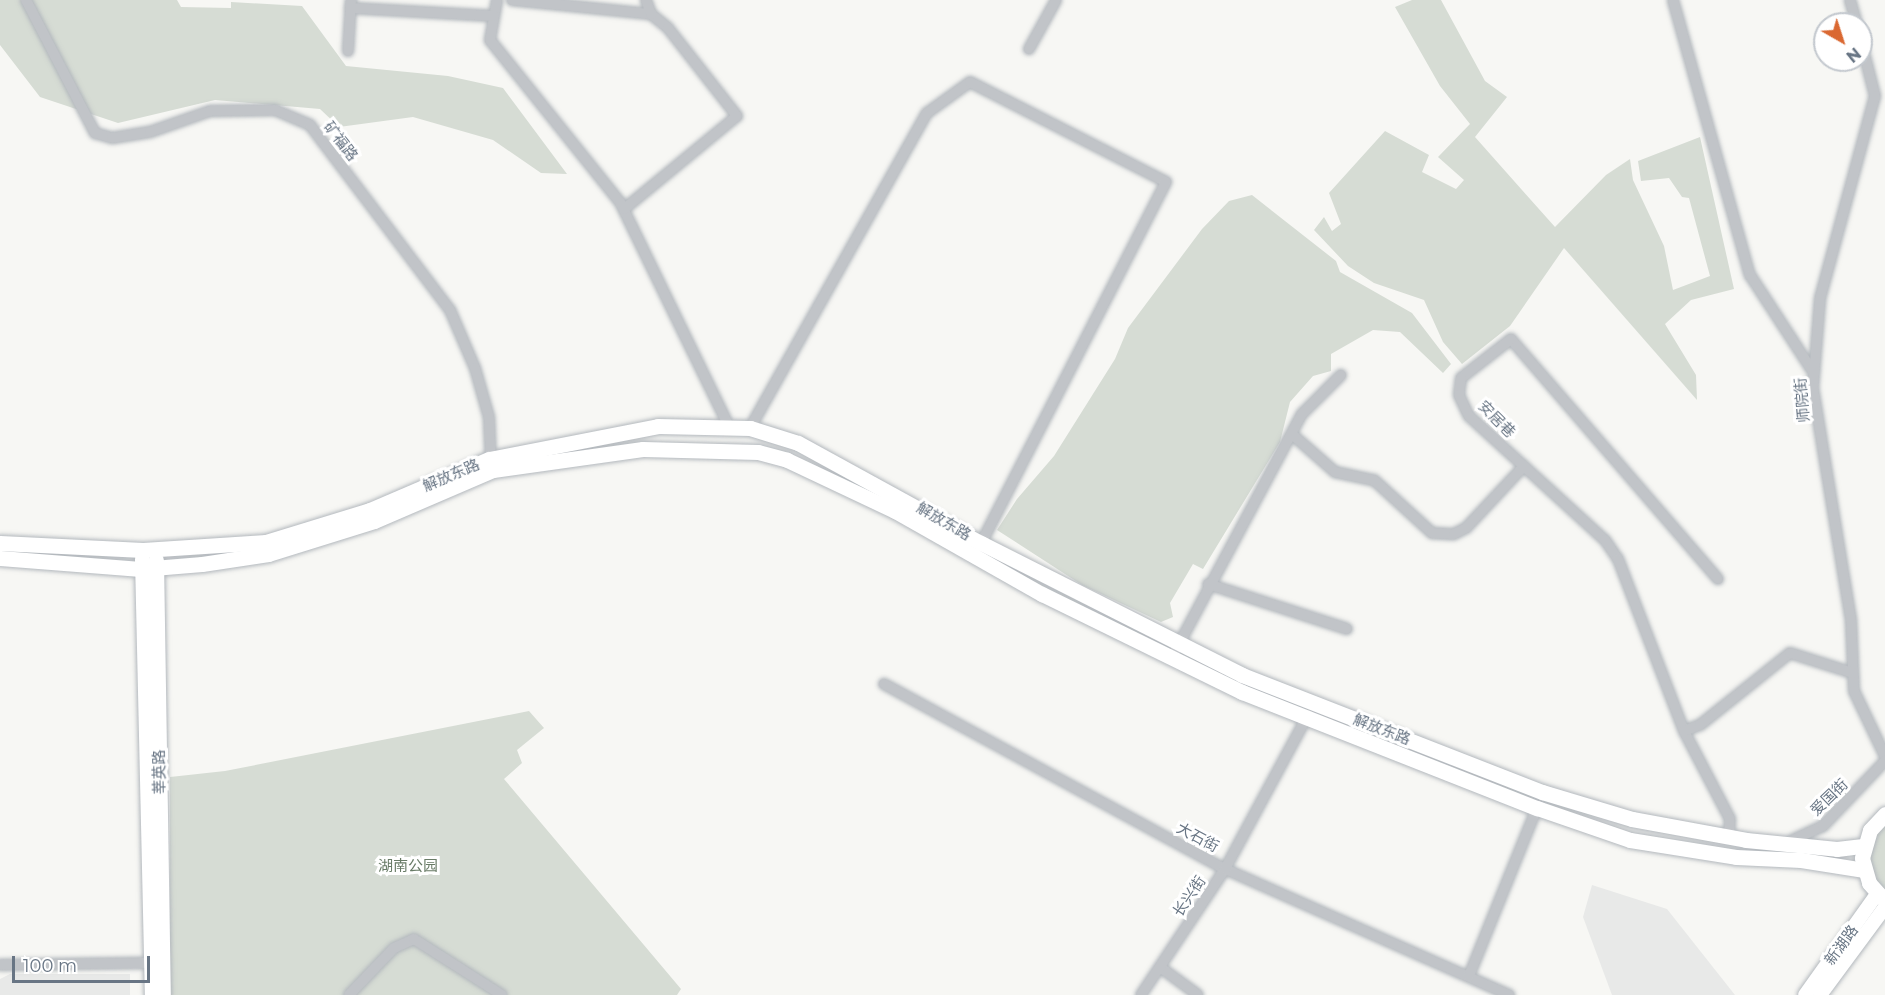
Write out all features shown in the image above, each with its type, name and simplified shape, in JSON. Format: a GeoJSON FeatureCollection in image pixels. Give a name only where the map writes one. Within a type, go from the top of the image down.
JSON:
{"type":"FeatureCollection","features":[{"type":"Feature","properties":{"kind":"main road","name":"解放东路"},"geometry":{"type":"LineString","coordinates":[[0,543],[150,550],[266,542],[370,510],[491,464],[658,426],[750,428],[798,443],[981,543],[1242,692],[1308,715],[1537,808],[1630,840],[1736,858],[1802,860],[1864,870]]}},
{"type":"Feature","properties":{"kind":"main road","name":"解放东路"},"geometry":{"type":"LineString","coordinates":[[0,558],[149,569],[268,554],[374,521],[491,464],[644,449],[740,451],[788,460],[895,511],[1042,594],[1174,652],[1242,675],[1542,792],[1632,819],[1729,837],[1837,849],[1863,846]]}},
{"type":"Feature","properties":{"kind":"main road","name":"莘英路"},"geometry":{"type":"LineString","coordinates":[[150,550],[152,995]]}},
{"type":"Feature","properties":{"kind":"main road","name":"莘英路"},"geometry":{"type":"LineString","coordinates":[[149,569],[163,995]]}},
{"type":"Feature","properties":{"kind":"main road"},"geometry":{"type":"LineString","coordinates":[[1882,900],[1864,870],[1863,846],[1870,830],[1885,814]]}},
{"type":"Feature","properties":{"kind":"main road","name":"新湖路"},"geometry":{"type":"LineString","coordinates":[[1805,995],[1882,900]]}},
{"type":"Feature","properties":{"kind":"main road","name":"新湖路"},"geometry":{"type":"LineString","coordinates":[[1820,995],[1882,900]]}},
{"type":"Feature","properties":{"kind":"street","name":"矿福路"},"geometry":{"type":"LineString","coordinates":[[26,0],[95,133],[112,138],[150,132],[210,111],[276,110],[310,125],[450,310],[476,368],[489,417],[491,464]]}},
{"type":"Feature","properties":{"kind":"street"},"geometry":{"type":"LineString","coordinates":[[497,0],[490,40],[624,209],[729,426]]}},
{"type":"Feature","properties":{"kind":"street"},"geometry":{"type":"LineString","coordinates":[[512,0],[651,14]]}},
{"type":"Feature","properties":{"kind":"street"},"geometry":{"type":"LineString","coordinates":[[624,209],[737,116],[668,28],[651,14],[646,0]]}},
{"type":"Feature","properties":{"kind":"street"},"geometry":{"type":"LineString","coordinates":[[1029,49],[1056,0]]}},
{"type":"Feature","properties":{"kind":"street"},"geometry":{"type":"LineString","coordinates":[[1673,0],[1750,275],[1814,373]]}},
{"type":"Feature","properties":{"kind":"street"},"geometry":{"type":"LineString","coordinates":[[348,51],[350,4],[494,16]]}},
{"type":"Feature","properties":{"kind":"street","name":"师院街"},"geometry":{"type":"LineString","coordinates":[[1869,72],[1875,96],[1821,299],[1813,388],[1851,620],[1854,691],[1885,756]]}},
{"type":"Feature","properties":{"kind":"street"},"geometry":{"type":"LineString","coordinates":[[750,428],[927,113],[970,82],[1167,182],[981,543]]}},
{"type":"Feature","properties":{"kind":"street","name":"安居巷"},"geometry":{"type":"LineString","coordinates":[[1718,579],[1511,339],[1461,378],[1459,395],[1469,416],[1605,540],[1618,559],[1684,731],[1730,819],[1729,837]]}},
{"type":"Feature","properties":{"kind":"street"},"geometry":{"type":"LineString","coordinates":[[1174,652],[1208,584],[1294,436],[1302,414],[1341,375]]}},
{"type":"Feature","properties":{"kind":"street"},"geometry":{"type":"LineString","coordinates":[[1294,436],[1335,472],[1374,480],[1432,533],[1454,534],[1466,528],[1524,466]]}},
{"type":"Feature","properties":{"kind":"street"},"geometry":{"type":"LineString","coordinates":[[1208,584],[1347,629]]}},
{"type":"Feature","properties":{"kind":"street"},"geometry":{"type":"LineString","coordinates":[[1684,731],[1700,725],[1790,653],[1853,673]]}},
{"type":"Feature","properties":{"kind":"street","name":"大石街"},"geometry":{"type":"LineString","coordinates":[[884,684],[1226,869],[1509,995]]}},
{"type":"Feature","properties":{"kind":"street","name":"长兴街"},"geometry":{"type":"LineString","coordinates":[[1141,995],[1226,869],[1308,715]]}},
{"type":"Feature","properties":{"kind":"street","name":"爱国街"},"geometry":{"type":"LineString","coordinates":[[1786,843],[1823,826],[1885,761]]}},
{"type":"Feature","properties":{"kind":"street"},"geometry":{"type":"LineString","coordinates":[[1469,976],[1537,808]]}},
{"type":"Feature","properties":{"kind":"street"},"geometry":{"type":"LineString","coordinates":[[349,995],[394,948],[414,939],[502,995]]}},
{"type":"Feature","properties":{"kind":"street"},"geometry":{"type":"LineString","coordinates":[[0,965],[152,963]]}},
{"type":"Feature","properties":{"kind":"street"},"geometry":{"type":"LineString","coordinates":[[1160,967],[1198,995]]}},
{"type":"Feature","properties":{"kind":"shaded area"},"geometry":{"type":"Polygon","coordinates":[[[1592,885],[1667,909],[1735,995],[1612,995],[1583,917],[1592,885]]]}},
{"type":"Feature","properties":{"kind":"shaded area"},"geometry":{"type":"Polygon","coordinates":[[[10,974],[130,974],[130,995],[0,995],[0,979],[10,974]]]}},
{"type":"Feature","properties":{"kind":"green space"},"geometry":{"type":"Polygon","coordinates":[[[0,0],[177,0],[181,7],[231,8],[231,2],[302,6],[346,66],[448,76],[503,88],[567,174],[541,173],[493,140],[413,117],[339,127],[320,109],[215,100],[118,123],[40,97],[0,45],[0,0]]]}},
{"type":"Feature","properties":{"kind":"green space"},"geometry":{"type":"Polygon","coordinates":[[[1412,0],[1441,0],[1485,81],[1507,97],[1475,137],[1555,227],[1606,175],[1630,159],[1633,180],[1664,246],[1673,290],[1710,276],[1689,198],[1682,197],[1669,178],[1641,181],[1638,161],[1700,137],[1734,289],[1691,300],[1665,324],[1696,375],[1697,400],[1564,248],[1510,326],[1462,364],[1443,342],[1424,300],[1374,283],[1348,266],[1314,230],[1324,217],[1332,231],[1341,224],[1329,193],[1385,131],[1429,155],[1422,172],[1456,189],[1464,180],[1438,157],[1470,124],[1440,86],[1395,7],[1412,0]]]}},
{"type":"Feature","properties":{"kind":"green space"},"geometry":{"type":"Polygon","coordinates":[[[1252,195],[1336,261],[1340,272],[1412,313],[1451,364],[1443,373],[1400,332],[1373,330],[1331,354],[1331,371],[1313,376],[1290,402],[1280,442],[1203,569],[1193,564],[1170,603],[1173,617],[1161,622],[1082,585],[997,530],[1017,499],[1054,456],[1115,359],[1128,328],[1202,229],[1229,201],[1252,195]]]}},
{"type":"Feature","properties":{"kind":"green space","name":"湖南公园"},"geometry":{"type":"Polygon","coordinates":[[[529,711],[544,728],[517,750],[522,763],[504,779],[681,989],[677,995],[170,995],[170,777],[225,771],[529,711]]]}},
{"type":"Feature","properties":{"kind":"green space"},"geometry":{"type":"Polygon","coordinates":[[[1885,814],[1885,901],[1864,870],[1880,817],[1885,814]]]}}]}
